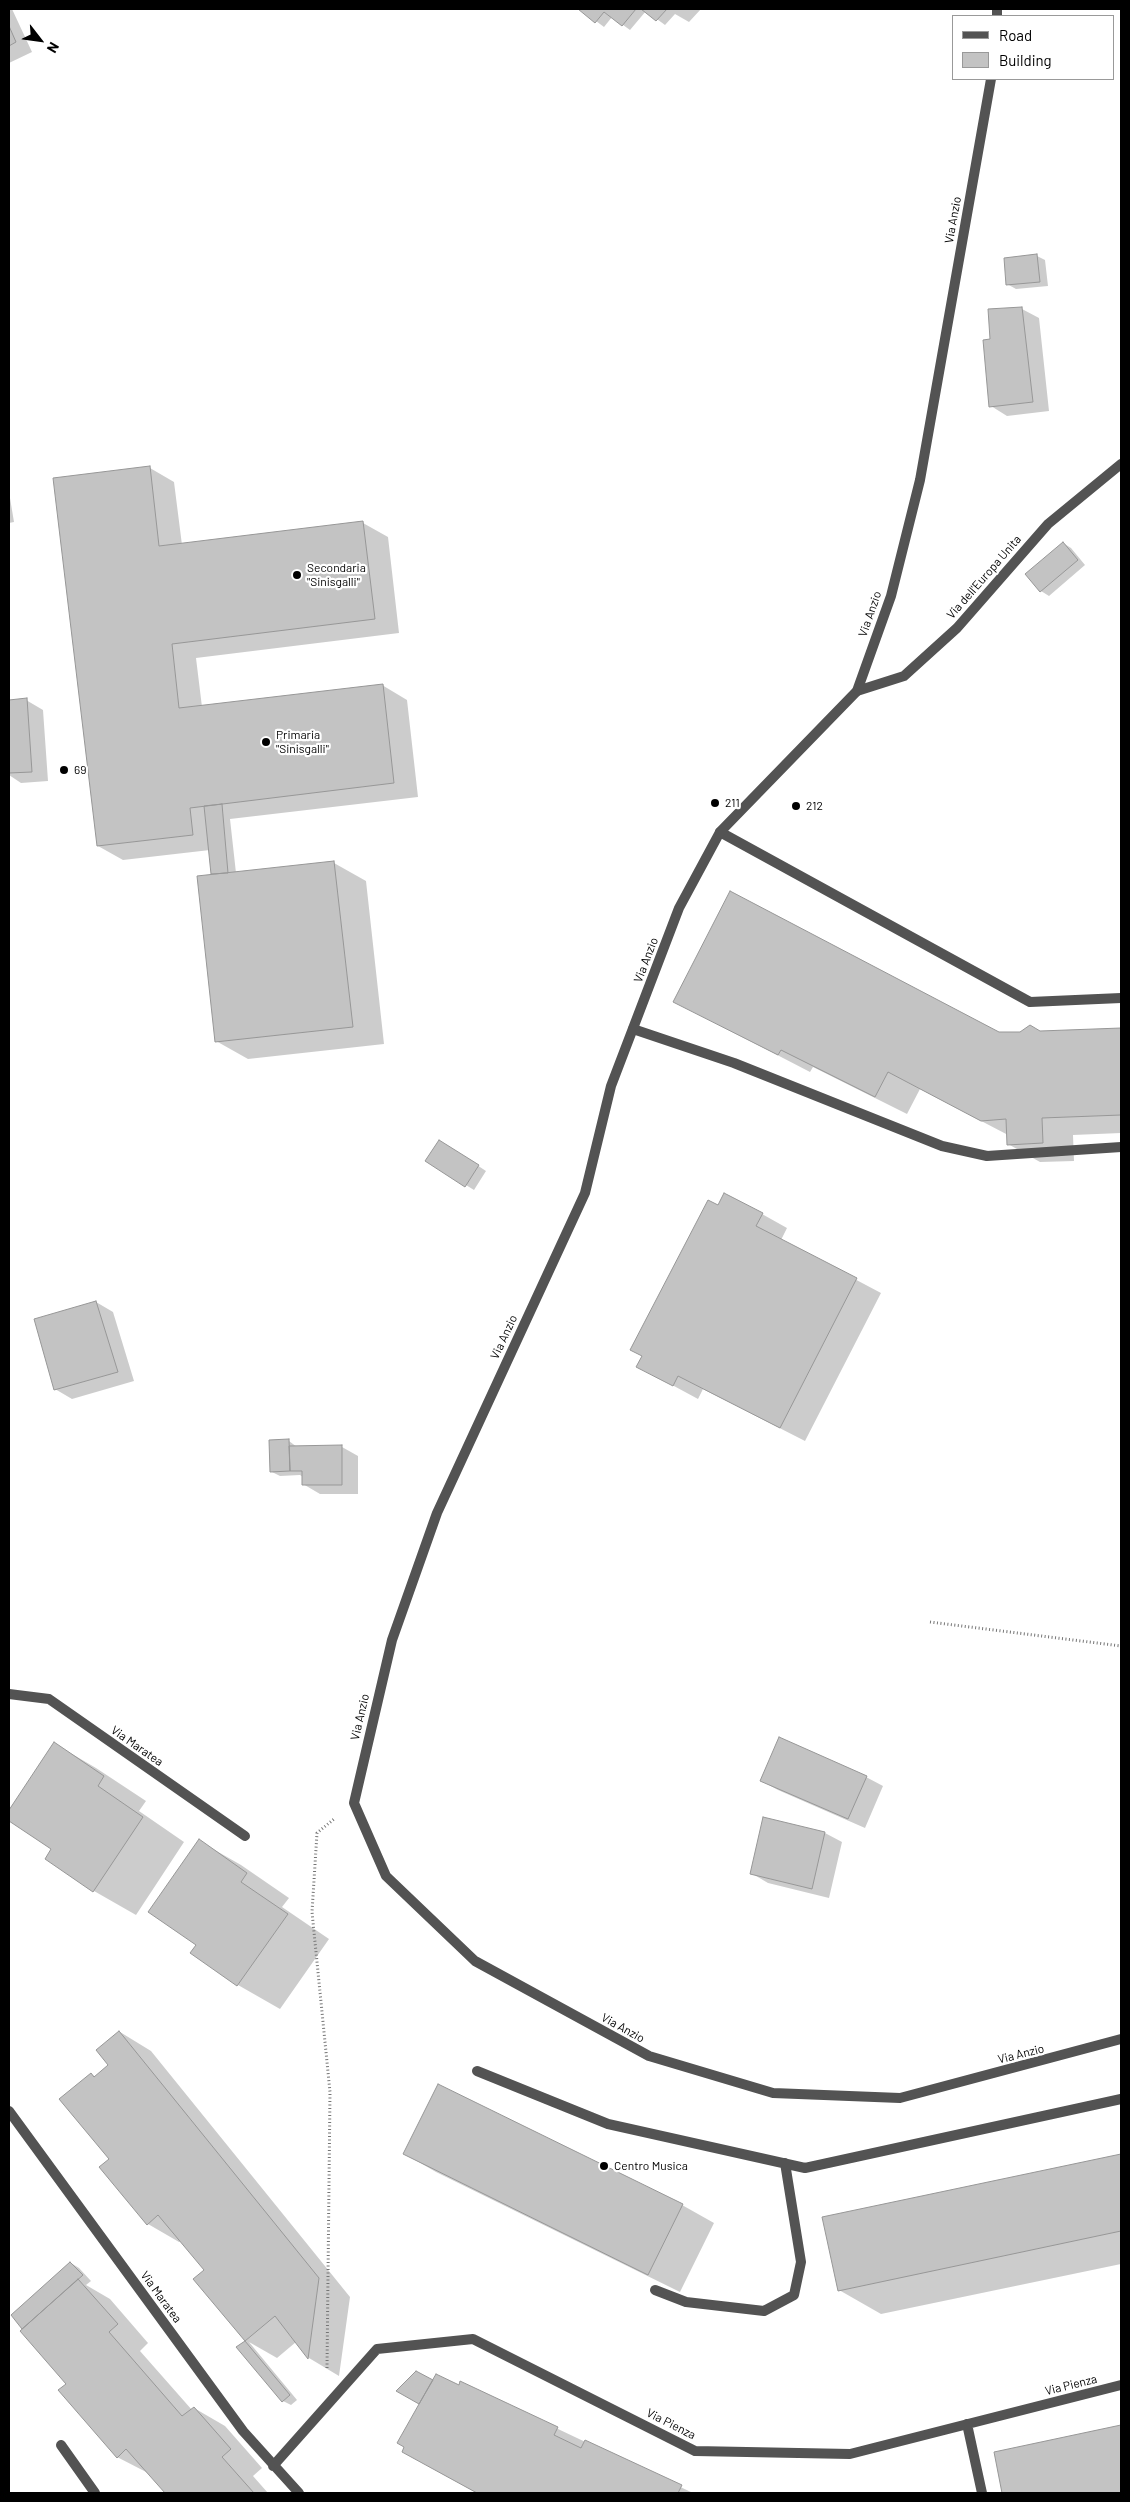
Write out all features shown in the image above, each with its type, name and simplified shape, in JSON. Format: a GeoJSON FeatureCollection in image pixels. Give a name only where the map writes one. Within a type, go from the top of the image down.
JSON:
{"type":"FeatureCollection","features":[{"type":"Feature","properties":{"kind":"street","name":"Via Anzio"},"geometry":{"type":"LineString","coordinates":[[991,80],[920,480],[891,596],[857,691],[720,832],[679,908],[611,1086],[585,1193],[437,1513],[392,1640],[354,1802],[386,1876],[475,1961],[649,2056],[774,2093],[900,2098],[1121,2039]]}},
{"type":"Feature","properties":{"kind":"street","name":"Via dell'Europa Unita"},"geometry":{"type":"LineString","coordinates":[[857,691],[904,676],[956,628],[1048,524],[1121,464]]}},
{"type":"Feature","properties":{"kind":"street"},"geometry":{"type":"LineString","coordinates":[[720,832],[1030,1002],[1121,998]]}},
{"type":"Feature","properties":{"kind":"street"},"geometry":{"type":"LineString","coordinates":[[633,1029],[734,1063],[942,1146],[986,1156],[1121,1147]]}},
{"type":"Feature","properties":{"kind":"street","name":"Via Maratea"},"geometry":{"type":"LineString","coordinates":[[9,1694],[49,1699],[245,1836]]}},
{"type":"Feature","properties":{"kind":"street"},"geometry":{"type":"LineString","coordinates":[[477,2072],[608,2124],[805,2168],[1121,2099]]}},
{"type":"Feature","properties":{"kind":"street","name":"Via Maratea"},"geometry":{"type":"LineString","coordinates":[[9,2111],[243,2431],[299,2493]]}},
{"type":"Feature","properties":{"kind":"street"},"geometry":{"type":"LineString","coordinates":[[655,2290],[686,2302],[764,2312],[794,2295],[801,2262],[784,2163]]}},
{"type":"Feature","properties":{"kind":"street","name":"Via Pienza"},"geometry":{"type":"LineString","coordinates":[[273,2466],[377,2349],[473,2339],[696,2451],[850,2454],[1121,2385]]}},
{"type":"Feature","properties":{"kind":"street"},"geometry":{"type":"LineString","coordinates":[[967,2424],[982,2493]]}},
{"type":"Feature","properties":{"kind":"street"},"geometry":{"type":"LineString","coordinates":[[61,2445],[95,2493]]}},
{"type":"Feature","properties":{"kind":"path"},"geometry":{"type":"LineString","coordinates":[[930,1622],[1121,1646]]}},
{"type":"Feature","properties":{"kind":"path"},"geometry":{"type":"LineString","coordinates":[[342,2388],[326,2366],[330,2092],[312,1912],[317,1833],[354,1802]]}},
{"type":"Feature","properties":{"kind":"building"},"geometry":{"type":"Polygon","coordinates":[[[578,9],[636,9],[622,26],[604,12],[595,23],[578,9]]]}},
{"type":"Feature","properties":{"kind":"building"},"geometry":{"type":"Polygon","coordinates":[[[641,9],[667,9],[656,21],[641,9]]]}},
{"type":"Feature","properties":{"kind":"building"},"geometry":{"type":"Polygon","coordinates":[[[9,26],[16,42],[9,46],[9,26]]]}},
{"type":"Feature","properties":{"kind":"building"},"geometry":{"type":"Polygon","coordinates":[[[1037,254],[1040,282],[1006,285],[1004,258],[1037,254]]]}},
{"type":"Feature","properties":{"kind":"building"},"geometry":{"type":"Polygon","coordinates":[[[1022,307],[1033,402],[989,407],[983,340],[990,339],[988,309],[1022,307]]]}},
{"type":"Feature","properties":{"kind":"building"},"geometry":{"type":"Polygon","coordinates":[[[150,466],[159,546],[363,521],[375,619],[172,644],[179,708],[383,684],[394,783],[190,808],[193,835],[97,846],[53,478],[150,466]]]}},
{"type":"Feature","properties":{"kind":"building"},"geometry":{"type":"Polygon","coordinates":[[[1063,542],[1078,560],[1040,592],[1025,574],[1063,542]]]}},
{"type":"Feature","properties":{"kind":"building"},"geometry":{"type":"Polygon","coordinates":[[[27,698],[32,772],[9,773],[9,700],[27,698]]]}},
{"type":"Feature","properties":{"kind":"building"},"geometry":{"type":"Polygon","coordinates":[[[222,804],[228,873],[211,874],[204,806],[222,804]]]}},
{"type":"Feature","properties":{"kind":"building"},"geometry":{"type":"Polygon","coordinates":[[[334,861],[353,1027],[215,1042],[197,876],[334,861]]]}},
{"type":"Feature","properties":{"kind":"building"},"geometry":{"type":"Polygon","coordinates":[[[730,891],[999,1032],[1020,1032],[1030,1025],[1040,1031],[1121,1028],[1121,1115],[1042,1118],[1043,1143],[1007,1145],[1006,1119],[981,1121],[888,1072],[875,1097],[781,1050],[778,1055],[673,1002],[730,891]]]}},
{"type":"Feature","properties":{"kind":"building"},"geometry":{"type":"Polygon","coordinates":[[[439,1140],[479,1165],[465,1187],[425,1161],[439,1140]]]}},
{"type":"Feature","properties":{"kind":"building"},"geometry":{"type":"Polygon","coordinates":[[[724,1193],[763,1213],[756,1226],[857,1278],[780,1428],[678,1376],[673,1386],[636,1367],[642,1356],[630,1350],[708,1200],[718,1205],[724,1193]]]}},
{"type":"Feature","properties":{"kind":"building"},"geometry":{"type":"Polygon","coordinates":[[[96,1301],[118,1372],[54,1390],[34,1319],[96,1301]]]}},
{"type":"Feature","properties":{"kind":"building"},"geometry":{"type":"Polygon","coordinates":[[[289,1439],[290,1471],[270,1472],[269,1440],[289,1439]]]}},
{"type":"Feature","properties":{"kind":"building"},"geometry":{"type":"Polygon","coordinates":[[[342,1445],[342,1485],[302,1485],[302,1471],[290,1471],[289,1446],[342,1445]]]}},
{"type":"Feature","properties":{"kind":"building"},"geometry":{"type":"Polygon","coordinates":[[[779,1737],[867,1776],[848,1819],[760,1781],[779,1737]]]}},
{"type":"Feature","properties":{"kind":"building"},"geometry":{"type":"Polygon","coordinates":[[[54,1742],[104,1776],[98,1786],[143,1817],[93,1892],[45,1859],[51,1849],[9,1821],[9,1810],[54,1742]]]}},
{"type":"Feature","properties":{"kind":"building"},"geometry":{"type":"Polygon","coordinates":[[[763,1817],[825,1832],[812,1889],[750,1874],[763,1817]]]}},
{"type":"Feature","properties":{"kind":"building"},"geometry":{"type":"Polygon","coordinates":[[[199,1839],[247,1873],[241,1882],[288,1914],[237,1986],[190,1953],[196,1945],[148,1912],[199,1839]]]}},
{"type":"Feature","properties":{"kind":"building"},"geometry":{"type":"Polygon","coordinates":[[[119,2031],[319,2278],[308,2359],[275,2316],[245,2341],[193,2279],[204,2270],[158,2215],[147,2225],[99,2167],[109,2159],[59,2099],[91,2073],[94,2077],[108,2065],[96,2050],[119,2031]]]}},
{"type":"Feature","properties":{"kind":"building"},"geometry":{"type":"Polygon","coordinates":[[[438,2084],[683,2204],[648,2275],[403,2154],[438,2084]]]}},
{"type":"Feature","properties":{"kind":"building"},"geometry":{"type":"Polygon","coordinates":[[[1121,2154],[1121,2231],[838,2291],[822,2217],[1121,2154]]]}},
{"type":"Feature","properties":{"kind":"building"},"geometry":{"type":"Polygon","coordinates":[[[70,2262],[83,2275],[22,2329],[11,2315],[70,2262]]]}},
{"type":"Feature","properties":{"kind":"building"},"geometry":{"type":"Polygon","coordinates":[[[78,2279],[118,2324],[109,2332],[182,2416],[194,2407],[231,2449],[222,2457],[254,2493],[165,2493],[126,2449],[117,2458],[58,2390],[66,2384],[20,2331],[78,2279]]]}},
{"type":"Feature","properties":{"kind":"building"},"geometry":{"type":"Polygon","coordinates":[[[245,2341],[290,2395],[282,2402],[236,2347],[245,2341]]]}},
{"type":"Feature","properties":{"kind":"building"},"geometry":{"type":"Polygon","coordinates":[[[416,2371],[433,2380],[419,2404],[396,2391],[416,2371]]]}},
{"type":"Feature","properties":{"kind":"building"},"geometry":{"type":"Polygon","coordinates":[[[436,2374],[459,2385],[460,2381],[558,2427],[554,2435],[581,2448],[585,2440],[682,2485],[678,2493],[477,2493],[402,2452],[404,2447],[397,2443],[436,2374]]]}},
{"type":"Feature","properties":{"kind":"building"},"geometry":{"type":"Polygon","coordinates":[[[1121,2425],[1121,2493],[1002,2493],[994,2452],[1121,2425]]]}},
{"type":"Feature","properties":{"kind":"place","name":"Secondaria \"Sinisgalli\""},"geometry":{"type":"Point","coordinates":[297,575]}},
{"type":"Feature","properties":{"kind":"place","name":"Primaria \"Sinisgalli\""},"geometry":{"type":"Point","coordinates":[266,742]}},
{"type":"Feature","properties":{"kind":"place","name":"69"},"geometry":{"type":"Point","coordinates":[64,770]}},
{"type":"Feature","properties":{"kind":"place","name":"211"},"geometry":{"type":"Point","coordinates":[715,803]}},
{"type":"Feature","properties":{"kind":"place","name":"212"},"geometry":{"type":"Point","coordinates":[796,806]}},
{"type":"Feature","properties":{"kind":"place","name":"Centro Musica"},"geometry":{"type":"Point","coordinates":[604,2166]}}]}
